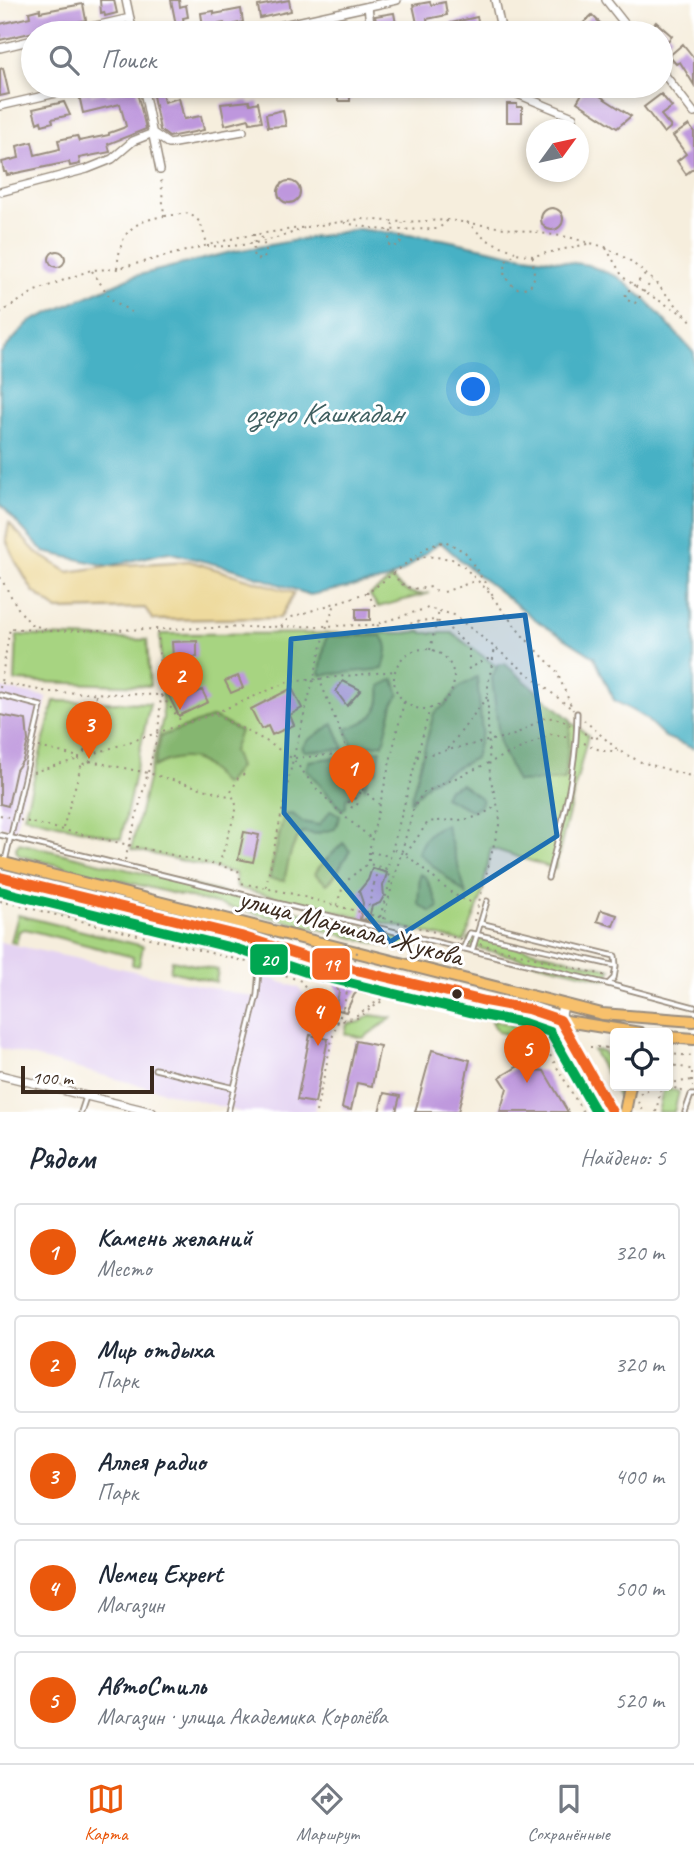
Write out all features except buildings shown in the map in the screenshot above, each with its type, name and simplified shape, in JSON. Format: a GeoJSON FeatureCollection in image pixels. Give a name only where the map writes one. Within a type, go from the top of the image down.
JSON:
{"type":"FeatureCollection","features":[{"type":"Feature","properties":{"kind":"main road","name":"улица Маршала Жукова"},"geometry":{"type":"LineString","coordinates":[[2,862],[606,1015],[694,1021]]}},
{"type":"Feature","properties":{"kind":"main road","name":"улица Маршала Жукова"},"geometry":{"type":"LineString","coordinates":[[0,877],[241,936],[315,960],[528,1009],[560,1020],[610,1028]]}},
{"type":"Feature","properties":{"kind":"main road"},"geometry":{"type":"LineString","coordinates":[[673,1045],[690,1039]]}},
{"type":"Feature","properties":{"kind":"main road"},"geometry":{"type":"LineString","coordinates":[[625,1112],[629,1091]]}},
{"type":"Feature","properties":{"kind":"street"},"geometry":{"type":"LineString","coordinates":[[126,0],[131,21]]}},
{"type":"Feature","properties":{"kind":"street"},"geometry":{"type":"LineString","coordinates":[[301,21],[397,0]]}},
{"type":"Feature","properties":{"kind":"street"},"geometry":{"type":"LineString","coordinates":[[495,0],[499,21]]}},
{"type":"Feature","properties":{"kind":"street"},"geometry":{"type":"LineString","coordinates":[[606,0],[623,21]]}},
{"type":"Feature","properties":{"kind":"street"},"geometry":{"type":"LineString","coordinates":[[368,6],[370,21]]}},
{"type":"Feature","properties":{"kind":"street"},"geometry":{"type":"LineString","coordinates":[[117,21],[130,18]]}},
{"type":"Feature","properties":{"kind":"street"},"geometry":{"type":"LineString","coordinates":[[0,48],[21,43]]}},
{"type":"Feature","properties":{"kind":"street"},"geometry":{"type":"LineString","coordinates":[[673,86],[694,113]]}},
{"type":"Feature","properties":{"kind":"street"},"geometry":{"type":"LineString","coordinates":[[0,106],[35,98]]}},
{"type":"Feature","properties":{"kind":"street"},"geometry":{"type":"LineString","coordinates":[[146,98],[160,170]]}},
{"type":"Feature","properties":{"kind":"street"},"geometry":{"type":"LineString","coordinates":[[527,98],[573,117]]}},
{"type":"Feature","properties":{"kind":"street"},"geometry":{"type":"LineString","coordinates":[[153,133],[169,144],[243,131]]}},
{"type":"Feature","properties":{"kind":"street"},"geometry":{"type":"LineString","coordinates":[[0,192],[87,169],[112,159],[133,141],[153,133]]}},
{"type":"Feature","properties":{"kind":"street"},"geometry":{"type":"LineString","coordinates":[[563,1005],[560,1020],[612,1112]]}},
{"type":"Feature","properties":{"kind":"street"},"geometry":{"type":"LineString","coordinates":[[0,1075],[152,1112]]}},
{"type":"Feature","properties":{"kind":"lane"},"geometry":{"type":"LineString","coordinates":[[0,695],[41,706],[11,837],[2,862]]}},
{"type":"Feature","properties":{"kind":"lane"},"geometry":{"type":"LineString","coordinates":[[548,878],[571,787],[577,729],[575,712]]}},
{"type":"Feature","properties":{"kind":"lane"},"geometry":{"type":"LineString","coordinates":[[0,835],[694,1007]]}},
{"type":"Feature","properties":{"kind":"lane"},"geometry":{"type":"LineString","coordinates":[[472,951],[487,901]]}},
{"type":"Feature","properties":{"kind":"lane"},"geometry":{"type":"LineString","coordinates":[[481,923],[615,956],[617,966],[614,978],[608,984]]}},
{"type":"Feature","properties":{"kind":"lane"},"geometry":{"type":"LineString","coordinates":[[463,949],[470,933],[617,966]]}},
{"type":"Feature","properties":{"kind":"lane"},"geometry":{"type":"LineString","coordinates":[[228,1112],[257,995],[259,970],[241,936]]}},
{"type":"Feature","properties":{"kind":"lane"},"geometry":{"type":"LineString","coordinates":[[155,1069],[234,1088]]}},
{"type":"Feature","properties":{"kind":"lane"},"geometry":{"type":"LineString","coordinates":[[685,1112],[693,1095]]}},
{"type":"Feature","properties":{"kind":"lane"},"geometry":{"type":"LineString","coordinates":[[81,1112],[86,1096]]}},
{"type":"Feature","properties":{"kind":"path"},"geometry":{"type":"LineString","coordinates":[[160,170],[164,216]]}},
{"type":"Feature","properties":{"kind":"path"},"geometry":{"type":"LineString","coordinates":[[117,268],[120,244],[125,236],[134,226],[150,219],[178,212],[189,213],[200,222],[208,244]]}},
{"type":"Feature","properties":{"kind":"path"},"geometry":{"type":"LineString","coordinates":[[0,313],[35,291],[91,270],[117,268],[254,234],[361,219],[393,222],[448,220],[605,247],[629,260],[653,280],[694,324]]}},
{"type":"Feature","properties":{"kind":"path"},"geometry":{"type":"LineString","coordinates":[[340,222],[383,230],[401,230],[438,229],[448,220]]}},
{"type":"Feature","properties":{"kind":"path"},"geometry":{"type":"LineString","coordinates":[[393,222],[388,243],[395,247],[399,246],[402,240],[402,222]]}},
{"type":"Feature","properties":{"kind":"path"},"geometry":{"type":"LineString","coordinates":[[467,222],[485,239],[516,253],[533,256],[593,243]]}},
{"type":"Feature","properties":{"kind":"path"},"geometry":{"type":"LineString","coordinates":[[202,246],[220,247],[262,241],[307,227]]}},
{"type":"Feature","properties":{"kind":"path"},"geometry":{"type":"LineString","coordinates":[[254,234],[252,252],[255,258],[260,260],[266,256],[267,250],[261,233]]}},
{"type":"Feature","properties":{"kind":"path"},"geometry":{"type":"LineString","coordinates":[[605,247],[623,277],[688,317]]}},
{"type":"Feature","properties":{"kind":"path"},"geometry":{"type":"LineString","coordinates":[[516,253],[506,261],[504,269],[504,276],[515,288],[521,289],[533,283],[536,275],[533,256]]}},
{"type":"Feature","properties":{"kind":"path"},"geometry":{"type":"LineString","coordinates":[[91,270],[111,299],[131,312]]}},
{"type":"Feature","properties":{"kind":"path"},"geometry":{"type":"LineString","coordinates":[[646,274],[625,294],[627,300],[635,303],[653,280]]}},
{"type":"Feature","properties":{"kind":"path"},"geometry":{"type":"LineString","coordinates":[[279,627],[289,618],[367,592],[426,548],[445,541],[465,552],[496,601],[522,635],[556,670],[575,712]]}},
{"type":"Feature","properties":{"kind":"path"},"geometry":{"type":"LineString","coordinates":[[408,562],[427,556],[452,559],[465,568],[496,601]]}},
{"type":"Feature","properties":{"kind":"path"},"geometry":{"type":"LineString","coordinates":[[392,573],[400,584],[408,589],[431,587],[438,592]]}},
{"type":"Feature","properties":{"kind":"path"},"geometry":{"type":"LineString","coordinates":[[0,577],[19,610],[31,624],[50,631]]}},
{"type":"Feature","properties":{"kind":"path"},"geometry":{"type":"LineString","coordinates":[[444,592],[475,581]]}},
{"type":"Feature","properties":{"kind":"path"},"geometry":{"type":"LineString","coordinates":[[367,592],[377,609]]}},
{"type":"Feature","properties":{"kind":"path"},"geometry":{"type":"LineString","coordinates":[[265,888],[293,759],[317,678],[327,626],[335,603]]}},
{"type":"Feature","properties":{"kind":"path"},"geometry":{"type":"LineString","coordinates":[[0,689],[10,628],[50,631],[158,630],[377,624],[428,608],[454,615],[575,712],[619,751],[641,762],[694,777]]}},
{"type":"Feature","properties":{"kind":"path"},"geometry":{"type":"LineString","coordinates":[[430,650],[439,610]]}},
{"type":"Feature","properties":{"kind":"path"},"geometry":{"type":"LineString","coordinates":[[377,624],[384,629],[421,619],[437,621],[450,628],[469,648],[468,661]]}},
{"type":"Feature","properties":{"kind":"path"},"geometry":{"type":"LineString","coordinates":[[124,865],[158,734],[161,695],[158,630]]}},
{"type":"Feature","properties":{"kind":"path"},"geometry":{"type":"LineString","coordinates":[[473,926],[499,825],[490,777],[488,697],[495,648]]}},
{"type":"Feature","properties":{"kind":"path"},"geometry":{"type":"LineString","coordinates":[[430,650],[445,659],[453,675],[451,692],[446,700],[430,708],[412,707],[404,702],[395,688],[395,671],[399,663],[412,651],[430,650]]}},
{"type":"Feature","properties":{"kind":"path"},"geometry":{"type":"LineString","coordinates":[[468,669],[492,657]]}},
{"type":"Feature","properties":{"kind":"path"},"geometry":{"type":"LineString","coordinates":[[84,752],[90,755],[158,734],[214,714],[288,682],[395,671]]}},
{"type":"Feature","properties":{"kind":"path"},"geometry":{"type":"LineString","coordinates":[[317,678],[363,790],[380,805]]}},
{"type":"Feature","properties":{"kind":"path"},"geometry":{"type":"LineString","coordinates":[[2,683],[49,692],[161,695]]}},
{"type":"Feature","properties":{"kind":"path"},"geometry":{"type":"LineString","coordinates":[[25,775],[79,758],[84,752],[96,694]]}},
{"type":"Feature","properties":{"kind":"path"},"geometry":{"type":"LineString","coordinates":[[161,695],[184,725]]}},
{"type":"Feature","properties":{"kind":"path"},"geometry":{"type":"LineString","coordinates":[[446,750],[488,697]]}},
{"type":"Feature","properties":{"kind":"path"},"geometry":{"type":"LineString","coordinates":[[369,863],[369,851],[404,702]]}},
{"type":"Feature","properties":{"kind":"path"},"geometry":{"type":"LineString","coordinates":[[382,918],[390,882],[387,869],[430,708]]}},
{"type":"Feature","properties":{"kind":"path"},"geometry":{"type":"LineString","coordinates":[[214,714],[266,741],[293,759],[341,814],[372,839]]}},
{"type":"Feature","properties":{"kind":"path"},"geometry":{"type":"LineString","coordinates":[[416,757],[523,732],[546,718],[562,720],[594,739],[601,736]]}},
{"type":"Feature","properties":{"kind":"path"},"geometry":{"type":"LineString","coordinates":[[382,918],[414,807],[423,793],[552,734],[564,735],[602,751],[619,751]]}},
{"type":"Feature","properties":{"kind":"path"},"geometry":{"type":"LineString","coordinates":[[32,745],[79,758],[82,763],[63,829]]}},
{"type":"Feature","properties":{"kind":"path"},"geometry":{"type":"LineString","coordinates":[[293,759],[350,753]]}},
{"type":"Feature","properties":{"kind":"path"},"geometry":{"type":"LineString","coordinates":[[90,755],[90,761]]}},
{"type":"Feature","properties":{"kind":"path"},"geometry":{"type":"LineString","coordinates":[[82,763],[90,761],[148,773],[233,797]]}},
{"type":"Feature","properties":{"kind":"path"},"geometry":{"type":"LineString","coordinates":[[219,866],[237,807],[231,792],[237,778],[244,774]]}},
{"type":"Feature","properties":{"kind":"path"},"geometry":{"type":"LineString","coordinates":[[355,799],[363,790]]}},
{"type":"Feature","properties":{"kind":"path"},"geometry":{"type":"LineString","coordinates":[[406,854],[428,822],[457,822],[474,818],[497,806]]}},
{"type":"Feature","properties":{"kind":"path"},"geometry":{"type":"LineString","coordinates":[[0,815],[238,870],[241,883],[466,940]]}},
{"type":"Feature","properties":{"kind":"path"},"geometry":{"type":"LineString","coordinates":[[393,849],[406,854],[456,896],[477,904]]}},
{"type":"Feature","properties":{"kind":"path"},"geometry":{"type":"LineString","coordinates":[[369,851],[391,857]]}},
{"type":"Feature","properties":{"kind":"path"},"geometry":{"type":"LineString","coordinates":[[337,906],[342,886],[347,879],[369,863]]}},
{"type":"Feature","properties":{"kind":"path"},"geometry":{"type":"LineString","coordinates":[[369,863],[387,869]]}},
{"type":"Feature","properties":{"kind":"path"},"geometry":{"type":"LineString","coordinates":[[316,1112],[378,866]]}},
{"type":"Feature","properties":{"kind":"path"},"geometry":{"type":"LineString","coordinates":[[0,901],[257,965],[301,981],[325,1014],[338,1022]]}},
{"type":"Feature","properties":{"kind":"path"},"geometry":{"type":"LineString","coordinates":[[475,942],[614,978]]}},
{"type":"Feature","properties":{"kind":"path"},"geometry":{"type":"LineString","coordinates":[[338,1022],[357,1015],[397,989]]}},
{"type":"Feature","properties":{"kind":"path"},"geometry":{"type":"LineString","coordinates":[[421,993],[445,998]]}},
{"type":"Feature","properties":{"kind":"path"},"geometry":{"type":"LineString","coordinates":[[424,997],[531,1026],[544,1044]]}},
{"type":"Feature","properties":{"kind":"path"},"geometry":{"type":"LineString","coordinates":[[526,1016],[583,1112]]}},
{"type":"Feature","properties":{"kind":"path"},"geometry":{"type":"LineString","coordinates":[[544,1044],[558,1045]]}},
{"type":"Feature","properties":{"kind":"path"},"geometry":{"type":"LineString","coordinates":[[606,1046],[610,1054]]}},
{"type":"Feature","properties":{"kind":"path"},"geometry":{"type":"LineString","coordinates":[[590,1047],[610,1047]]}},
{"type":"Feature","properties":{"kind":"path"},"geometry":{"type":"LineString","coordinates":[[673,1054],[694,1056]]}},
{"type":"Feature","properties":{"kind":"path"},"geometry":{"type":"LineString","coordinates":[[673,1065],[693,1070],[693,1095],[673,1087]]}},
{"type":"Feature","properties":{"kind":"path"},"geometry":{"type":"LineString","coordinates":[[673,1083],[693,1080]]}},
{"type":"Feature","properties":{"kind":"path"},"geometry":{"type":"LineString","coordinates":[[643,1112],[635,1097],[646,1091]]}},
{"type":"Feature","properties":{"kind":"path"},"geometry":{"type":"LineString","coordinates":[[656,1112],[660,1091]]}},
{"type":"Feature","properties":{"kind":"highlighted area"},"geometry":{"type":"Polygon","coordinates":[[[525,615],[557,836],[390,942],[284,813],[291,639],[525,615]]]}},
{"type":"Feature","properties":{"kind":"shaded area"},"geometry":{"type":"Polygon","coordinates":[[[0,688],[47,697],[15,830],[0,826],[0,688]]]}},
{"type":"Feature","properties":{"kind":"shaded area"},"geometry":{"type":"Polygon","coordinates":[[[0,942],[258,998],[263,978],[266,977],[299,988],[332,1030],[314,1112],[241,1112],[0,1048],[0,942]]]}},
{"type":"Feature","properties":{"kind":"green space"},"geometry":{"type":"Polygon","coordinates":[[[392,579],[409,592],[430,593],[378,607],[370,595],[392,579]]]}},
{"type":"Feature","properties":{"kind":"green space"},"geometry":{"type":"Polygon","coordinates":[[[422,631],[452,633],[588,735],[555,869],[491,848],[481,899],[464,942],[237,888],[235,873],[131,849],[163,718],[160,634],[422,631]]]}},
{"type":"Feature","properties":{"kind":"green space"},"geometry":{"type":"Polygon","coordinates":[[[17,635],[147,640],[150,686],[15,681],[17,635]]]}},
{"type":"Feature","properties":{"kind":"green space"},"geometry":{"type":"Polygon","coordinates":[[[381,636],[387,647],[383,669],[321,675],[326,638],[381,636]]]}},
{"type":"Feature","properties":{"kind":"green space"},"geometry":{"type":"Polygon","coordinates":[[[498,664],[505,664],[571,720],[565,780],[517,782],[500,745],[492,678],[498,664]]]}},
{"type":"Feature","properties":{"kind":"green space"},"geometry":{"type":"Polygon","coordinates":[[[477,677],[482,732],[475,758],[430,781],[410,802],[434,713],[446,704],[458,688],[477,677]]]}},
{"type":"Feature","properties":{"kind":"green space"},"geometry":{"type":"Polygon","coordinates":[[[394,679],[399,695],[393,704],[383,744],[353,747],[346,729],[373,715],[379,704],[380,686],[394,679]]]}},
{"type":"Feature","properties":{"kind":"green space"},"geometry":{"type":"Polygon","coordinates":[[[54,701],[150,703],[121,839],[24,816],[54,701]]]}},
{"type":"Feature","properties":{"kind":"green space"},"geometry":{"type":"Polygon","coordinates":[[[213,717],[240,731],[233,751],[239,767],[225,785],[202,763],[189,758],[175,759],[154,767],[161,736],[213,717]]]}},
{"type":"Feature","properties":{"kind":"green space"},"geometry":{"type":"Polygon","coordinates":[[[333,724],[344,749],[305,751],[302,748],[307,741],[333,724]]]}},
{"type":"Feature","properties":{"kind":"green space"},"geometry":{"type":"Polygon","coordinates":[[[381,750],[376,772],[370,771],[365,788],[354,754],[381,750]]]}},
{"type":"Feature","properties":{"kind":"green space"},"geometry":{"type":"Polygon","coordinates":[[[346,756],[359,790],[346,799],[346,807],[342,810],[306,769],[309,761],[346,756]]]}},
{"type":"Feature","properties":{"kind":"green space"},"geometry":{"type":"Polygon","coordinates":[[[461,784],[482,799],[479,807],[471,810],[444,797],[447,790],[461,784]]]}},
{"type":"Feature","properties":{"kind":"green space"},"geometry":{"type":"Polygon","coordinates":[[[331,810],[340,816],[335,829],[315,834],[303,832],[292,849],[284,881],[269,879],[284,815],[293,814],[302,822],[319,825],[331,810]]]}},
{"type":"Feature","properties":{"kind":"green space"},"geometry":{"type":"Polygon","coordinates":[[[446,825],[466,894],[418,853],[428,834],[446,825]]]}},
{"type":"Feature","properties":{"kind":"green space"},"geometry":{"type":"Polygon","coordinates":[[[19,843],[416,940],[412,949],[403,950],[21,856],[16,848],[19,843]]]}},
{"type":"Feature","properties":{"kind":"green space"},"geometry":{"type":"Polygon","coordinates":[[[343,843],[350,851],[327,884],[315,874],[343,843]]]}},
{"type":"Feature","properties":{"kind":"green space"},"geometry":{"type":"Polygon","coordinates":[[[420,874],[426,877],[439,907],[431,912],[418,904],[420,874]]]}},
{"type":"Feature","properties":{"kind":"green space"},"geometry":{"type":"Polygon","coordinates":[[[0,891],[74,909],[73,913],[0,896],[0,891]]]}},
{"type":"Feature","properties":{"kind":"green space"},"geometry":{"type":"Polygon","coordinates":[[[84,913],[225,947],[243,955],[82,916],[84,913]]]}},
{"type":"Feature","properties":{"kind":"green space"},"geometry":{"type":"Polygon","coordinates":[[[18,915],[143,946],[139,966],[132,965],[133,957],[25,929],[19,931],[16,943],[11,942],[18,915]]]}},
{"type":"Feature","properties":{"kind":"green space"},"geometry":{"type":"Polygon","coordinates":[[[472,936],[611,969],[605,979],[470,946],[468,940],[472,936]]]}},
{"type":"Feature","properties":{"kind":"green space"},"geometry":{"type":"Polygon","coordinates":[[[172,960],[218,970],[216,982],[170,971],[172,960]]]}},
{"type":"Feature","properties":{"kind":"green space"},"geometry":{"type":"Polygon","coordinates":[[[370,1015],[392,1018],[363,1038],[345,1034],[347,1024],[360,1022],[370,1015]]]}},
{"type":"Feature","properties":{"kind":"green space"},"geometry":{"type":"Polygon","coordinates":[[[491,1020],[530,1029],[537,1041],[498,1032],[491,1020]]]}},
{"type":"Feature","properties":{"kind":"green space"},"geometry":{"type":"Polygon","coordinates":[[[593,1050],[603,1051],[610,1063],[610,1081],[593,1050]]]}},
{"type":"Feature","properties":{"kind":"green space"},"geometry":{"type":"Polygon","coordinates":[[[616,1091],[623,1091],[621,1101],[616,1091]]]}},
{"type":"Feature","properties":{"kind":"green space"},"geometry":{"type":"Polygon","coordinates":[[[663,1091],[679,1092],[674,1112],[658,1112],[663,1091]]]}},
{"type":"Feature","properties":{"kind":"sand"},"geometry":{"type":"Polygon","coordinates":[[[9,523],[37,553],[68,572],[109,566],[189,561],[294,593],[280,618],[153,620],[145,608],[58,610],[33,591],[16,562],[6,540],[9,523]]]}},
{"type":"Feature","properties":{"kind":"water","name":"озеро Кашкадан"},"geometry":{"type":"Polygon","coordinates":[[[358,229],[442,239],[512,254],[588,265],[618,277],[645,299],[694,353],[694,749],[665,737],[645,718],[614,700],[594,657],[540,623],[440,542],[402,572],[386,580],[310,595],[238,570],[168,552],[109,566],[44,552],[0,504],[0,354],[29,322],[131,277],[231,252],[358,229]]]}},
{"type":"Feature","properties":{"kind":"transit line","name":"19"},"geometry":{"type":"LineString","coordinates":[[0,877],[241,936],[315,960],[528,1009],[560,1020],[612,1112]]}},
{"type":"Feature","properties":{"kind":"transit line","name":"20"},"geometry":{"type":"LineString","coordinates":[[0,891],[237,949],[312,974],[524,1023],[550,1032],[596,1112]]}},
{"type":"Feature","properties":{"kind":"place","name":"Мир отдыха"},"geometry":{"type":"Point","coordinates":[180,710]}},
{"type":"Feature","properties":{"kind":"place","name":"Аллея радио"},"geometry":{"type":"Point","coordinates":[89,759]}},
{"type":"Feature","properties":{"kind":"place","name":"Камень желаний"},"geometry":{"type":"Point","coordinates":[352,803]}},
{"type":"Feature","properties":{"kind":"place","name":"Nемец Expert"},"geometry":{"type":"Point","coordinates":[318,1046]}},
{"type":"Feature","properties":{"kind":"place","name":"АвтоСтиль"},"geometry":{"type":"Point","coordinates":[527,1083]}}]}
